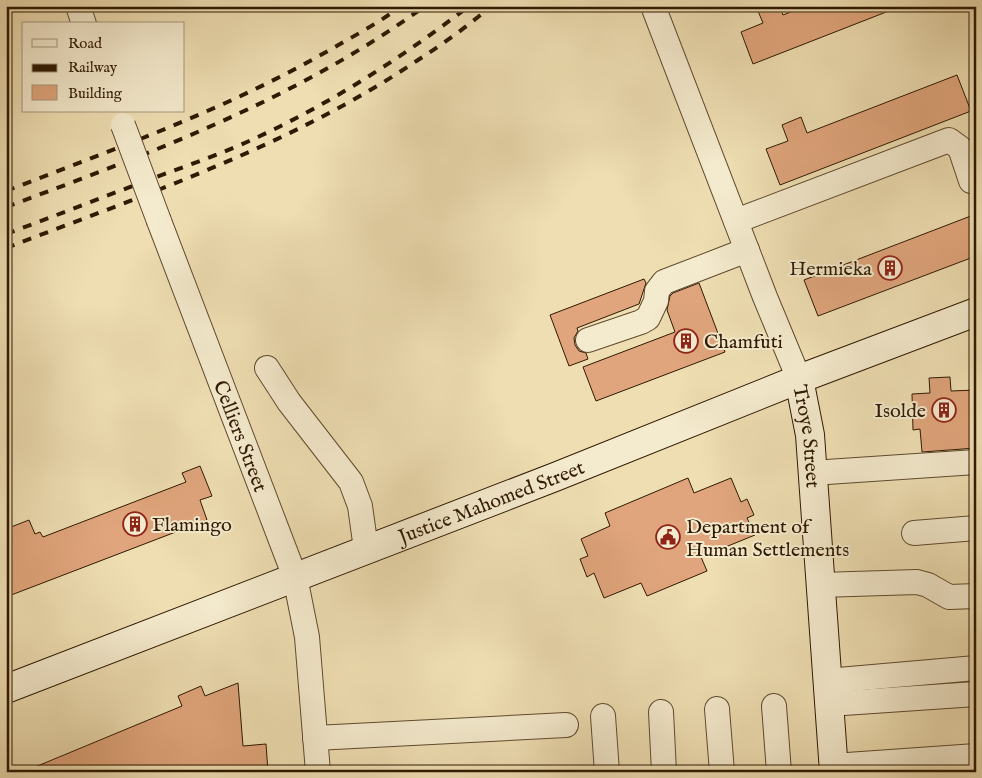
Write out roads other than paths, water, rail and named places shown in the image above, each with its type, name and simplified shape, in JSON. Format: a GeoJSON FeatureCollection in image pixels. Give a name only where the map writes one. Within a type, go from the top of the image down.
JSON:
{"type":"FeatureCollection","features":[{"type":"Feature","properties":{"kind":"main road","name":"Justice Mahomed Street"},"geometry":{"type":"LineString","coordinates":[[6,689],[555,477],[799,379],[976,312]]}},
{"type":"Feature","properties":{"kind":"main road","name":"Troye Street"},"geometry":{"type":"LineString","coordinates":[[799,379],[810,435],[834,769]]}},
{"type":"Feature","properties":{"kind":"street"},"geometry":{"type":"LineString","coordinates":[[78,6],[83,22]]}},
{"type":"Feature","properties":{"kind":"street","name":"Troye Street"},"geometry":{"type":"LineString","coordinates":[[653,6],[799,379]]}},
{"type":"Feature","properties":{"kind":"street","name":"Celliers Street"},"geometry":{"type":"LineString","coordinates":[[120,118],[295,577],[307,637],[318,772]]}},
{"type":"Feature","properties":{"kind":"street"},"geometry":{"type":"LineString","coordinates":[[736,221],[949,140],[960,148],[971,181]]}},
{"type":"Feature","properties":{"kind":"street"},"geometry":{"type":"LineString","coordinates":[[588,340],[648,318],[656,301],[657,291],[664,282],[747,250]]}},
{"type":"Feature","properties":{"kind":"street"},"geometry":{"type":"LineString","coordinates":[[267,368],[289,402],[351,482],[360,506],[366,549]]}},
{"type":"Feature","properties":{"kind":"street"},"geometry":{"type":"LineString","coordinates":[[812,473],[976,462]]}},
{"type":"Feature","properties":{"kind":"street"},"geometry":{"type":"LineString","coordinates":[[914,533],[976,528]]}},
{"type":"Feature","properties":{"kind":"street"},"geometry":{"type":"LineString","coordinates":[[820,586],[917,582],[928,585],[949,596],[976,596]]}},
{"type":"Feature","properties":{"kind":"street"},"geometry":{"type":"LineString","coordinates":[[828,692],[976,668]]}},
{"type":"Feature","properties":{"kind":"street"},"geometry":{"type":"LineString","coordinates":[[828,692],[976,694]]}},
{"type":"Feature","properties":{"kind":"street"},"geometry":{"type":"LineString","coordinates":[[774,706],[779,772]]}},
{"type":"Feature","properties":{"kind":"street"},"geometry":{"type":"LineString","coordinates":[[717,709],[722,772]]}},
{"type":"Feature","properties":{"kind":"street"},"geometry":{"type":"LineString","coordinates":[[661,712],[664,772]]}},
{"type":"Feature","properties":{"kind":"street"},"geometry":{"type":"LineString","coordinates":[[603,716],[607,772]]}},
{"type":"Feature","properties":{"kind":"street"},"geometry":{"type":"LineString","coordinates":[[315,738],[566,725]]}},
{"type":"Feature","properties":{"kind":"street"},"geometry":{"type":"LineString","coordinates":[[834,769],[976,756]]}},
{"type":"Feature","properties":{"kind":"railway"},"geometry":{"type":"LineString","coordinates":[[6,191],[131,143],[254,90],[294,70],[376,23],[401,6]]}},
{"type":"Feature","properties":{"kind":"railway"},"geometry":{"type":"LineString","coordinates":[[6,207],[170,144],[276,96],[327,69],[377,39],[425,6]]}},
{"type":"Feature","properties":{"kind":"railway"},"geometry":{"type":"LineString","coordinates":[[6,234],[211,157],[277,128],[334,97],[390,63],[469,6]]}},
{"type":"Feature","properties":{"kind":"railway"},"geometry":{"type":"LineString","coordinates":[[6,248],[218,166],[320,118],[370,90],[427,54],[491,6]]}},
{"type":"Feature","properties":{"kind":"place","name":"Hermieka"},"geometry":{"type":"Point","coordinates":[890,268]}},
{"type":"Feature","properties":{"kind":"place","name":"Chamfuti"},"geometry":{"type":"Point","coordinates":[686,341]}},
{"type":"Feature","properties":{"kind":"place","name":"Isolde"},"geometry":{"type":"Point","coordinates":[944,410]}},
{"type":"Feature","properties":{"kind":"place","name":"Flamingo"},"geometry":{"type":"Point","coordinates":[135,524]}},
{"type":"Feature","properties":{"kind":"place","name":"Department of Human Settlements"},"geometry":{"type":"Point","coordinates":[668,537]}}]}
